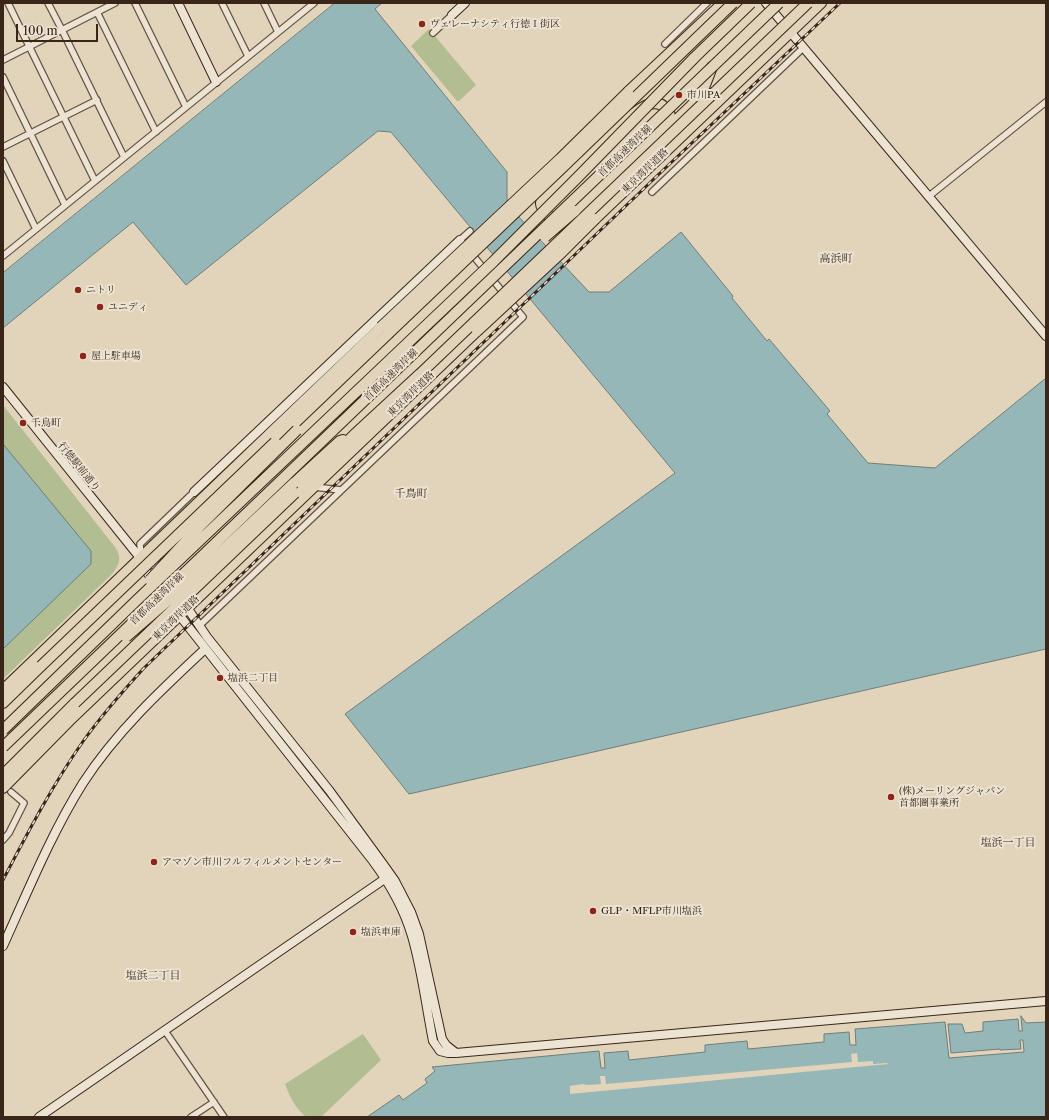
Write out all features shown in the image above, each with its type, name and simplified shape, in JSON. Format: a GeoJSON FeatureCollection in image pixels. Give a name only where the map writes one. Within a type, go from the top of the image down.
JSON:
{"type":"FeatureCollection","features":[{"type":"Feature","properties":{"kind":"highway"},"geometry":{"type":"LineString","coordinates":[[472,255],[482,240],[560,159],[628,92],[723,3]]}},
{"type":"Feature","properties":{"kind":"highway"},"geometry":{"type":"LineString","coordinates":[[137,600],[150,580],[195,531],[297,430],[368,353],[385,330],[472,255],[733,3]]}},
{"type":"Feature","properties":{"kind":"highway","name":"首都高速湾岸線"},"geometry":{"type":"LineString","coordinates":[[3,730],[137,600],[509,246],[695,57],[751,3]]}},
{"type":"Feature","properties":{"kind":"highway","name":"首都高速湾岸線"},"geometry":{"type":"LineString","coordinates":[[3,747],[779,3]]}},
{"type":"Feature","properties":{"kind":"highway","name":"東京湾岸道路"},"geometry":{"type":"LineString","coordinates":[[7,790],[69,721],[314,487],[484,313],[808,3]]}},
{"type":"Feature","properties":{"kind":"highway","name":"東京湾岸道路"},"geometry":{"type":"LineString","coordinates":[[3,775],[295,488],[340,441],[354,435],[423,377],[562,252],[821,3]]}},
{"type":"Feature","properties":{"kind":"highway"},"geometry":{"type":"LineString","coordinates":[[493,277],[517,262],[575,211],[662,128],[670,118],[670,114],[663,106],[652,103],[647,104],[627,121],[618,126],[548,192],[541,203],[541,207],[557,224],[561,225],[566,225],[692,105],[703,90],[712,67]]}},
{"type":"Feature","properties":{"kind":"highway"},"geometry":{"type":"LineString","coordinates":[[3,690],[385,330],[511,204],[560,159]]}},
{"type":"Feature","properties":{"kind":"highway"},"geometry":{"type":"LineString","coordinates":[[484,313],[520,285],[578,232],[595,219]]}},
{"type":"Feature","properties":{"kind":"highway"},"geometry":{"type":"LineString","coordinates":[[3,703],[368,353]]}},
{"type":"Feature","properties":{"kind":"highway"},"geometry":{"type":"LineString","coordinates":[[37,713],[70,687],[295,488]]}},
{"type":"Feature","properties":{"kind":"street"},"geometry":{"type":"LineString","coordinates":[[48,3],[124,157]]}},
{"type":"Feature","properties":{"kind":"street"},"geometry":{"type":"LineString","coordinates":[[3,60],[115,3]]}},
{"type":"Feature","properties":{"kind":"street"},"geometry":{"type":"LineString","coordinates":[[135,3],[186,107]]}},
{"type":"Feature","properties":{"kind":"street"},"geometry":{"type":"LineString","coordinates":[[178,3],[216,82]]}},
{"type":"Feature","properties":{"kind":"street"},"geometry":{"type":"LineString","coordinates":[[222,3],[248,56]]}},
{"type":"Feature","properties":{"kind":"street"},"geometry":{"type":"LineString","coordinates":[[264,3],[278,32]]}},
{"type":"Feature","properties":{"kind":"street"},"geometry":{"type":"LineString","coordinates":[[3,256],[314,3]]}},
{"type":"Feature","properties":{"kind":"street"},"geometry":{"type":"LineString","coordinates":[[433,34],[465,3]]}},
{"type":"Feature","properties":{"kind":"street"},"geometry":{"type":"LineString","coordinates":[[665,44],[707,3]]}},
{"type":"Feature","properties":{"kind":"street"},"geometry":{"type":"LineString","coordinates":[[766,3],[1046,336]]}},
{"type":"Feature","properties":{"kind":"street"},"geometry":{"type":"LineString","coordinates":[[11,4],[95,181]]}},
{"type":"Feature","properties":{"kind":"street"},"geometry":{"type":"LineString","coordinates":[[97,12],[156,132]]}},
{"type":"Feature","properties":{"kind":"street"},"geometry":{"type":"LineString","coordinates":[[652,192],[803,48]]}},
{"type":"Feature","properties":{"kind":"street"},"geometry":{"type":"LineString","coordinates":[[3,77],[66,205]]}},
{"type":"Feature","properties":{"kind":"street"},"geometry":{"type":"LineString","coordinates":[[3,147],[97,100]]}},
{"type":"Feature","properties":{"kind":"street"},"geometry":{"type":"LineString","coordinates":[[928,197],[1046,102]]}},
{"type":"Feature","properties":{"kind":"street"},"geometry":{"type":"LineString","coordinates":[[3,161],[36,229]]}},
{"type":"Feature","properties":{"kind":"street"},"geometry":{"type":"LineString","coordinates":[[456,1053],[444,1042],[419,934],[405,900],[365,845],[322,796],[205,649],[147,572],[141,559],[140,544],[470,231]]}},
{"type":"Feature","properties":{"kind":"street"},"geometry":{"type":"LineString","coordinates":[[200,625],[523,316],[460,240]]}},
{"type":"Feature","properties":{"kind":"street","name":"行徳駅前通り"},"geometry":{"type":"LineString","coordinates":[[3,387],[141,559]]}},
{"type":"Feature","properties":{"kind":"street"},"geometry":{"type":"LineString","coordinates":[[314,487],[341,490]]}},
{"type":"Feature","properties":{"kind":"street"},"geometry":{"type":"LineString","coordinates":[[141,559],[154,564],[188,607],[208,637],[240,679],[329,790],[349,825]]}},
{"type":"Feature","properties":{"kind":"street"},"geometry":{"type":"LineString","coordinates":[[4,940],[51,842],[69,807],[88,776],[110,747],[142,710],[205,649]]}},
{"type":"Feature","properties":{"kind":"street"},"geometry":{"type":"LineString","coordinates":[[234,684],[240,679]]}},
{"type":"Feature","properties":{"kind":"street"},"geometry":{"type":"LineString","coordinates":[[268,728],[275,722]]}},
{"type":"Feature","properties":{"kind":"street"},"geometry":{"type":"LineString","coordinates":[[3,840],[9,833],[24,803],[7,790]]}},
{"type":"Feature","properties":{"kind":"street"},"geometry":{"type":"LineString","coordinates":[[322,796],[329,790]]}},
{"type":"Feature","properties":{"kind":"street"},"geometry":{"type":"LineString","coordinates":[[388,877],[412,937],[433,1041],[437,1049],[443,1052],[456,1053],[1046,1001]]}},
{"type":"Feature","properties":{"kind":"street"},"geometry":{"type":"LineString","coordinates":[[39,1117],[388,877]]}},
{"type":"Feature","properties":{"kind":"street"},"geometry":{"type":"LineString","coordinates":[[430,1025],[439,1023]]}},
{"type":"Feature","properties":{"kind":"street"},"geometry":{"type":"LineString","coordinates":[[165,1031],[224,1117]]}},
{"type":"Feature","properties":{"kind":"street"},"geometry":{"type":"LineString","coordinates":[[192,1117],[214,1102]]}},
{"type":"Feature","properties":{"kind":"green space"},"geometry":{"type":"Polygon","coordinates":[[[429,29],[476,85],[459,101],[457,101],[411,46],[429,29]]]}},
{"type":"Feature","properties":{"kind":"green space"},"geometry":{"type":"Polygon","coordinates":[[[3,405],[115,547],[119,554],[119,560],[117,567],[112,574],[3,679],[3,405]]]}},
{"type":"Feature","properties":{"kind":"green space"},"geometry":{"type":"Polygon","coordinates":[[[363,1034],[381,1060],[321,1117],[306,1117],[293,1102],[285,1084],[363,1034]]]}},
{"type":"Feature","properties":{"kind":"water"},"geometry":{"type":"Polygon","coordinates":[[[335,3],[382,3],[375,9],[507,172],[507,207],[518,216],[589,292],[609,292],[681,232],[767,341],[769,339],[830,411],[827,414],[868,463],[935,468],[1046,378],[1046,649],[409,794],[345,714],[675,473],[391,132],[378,131],[186,285],[133,222],[3,328],[3,273],[335,3]]]}},
{"type":"Feature","properties":{"kind":"water"},"geometry":{"type":"Polygon","coordinates":[[[3,444],[91,551],[91,564],[3,649],[3,444]]]}},
{"type":"Feature","properties":{"kind":"water"},"geometry":{"type":"Polygon","coordinates":[[[1021,1016],[1026,1023],[1046,1022],[1046,1117],[367,1117],[399,1095],[403,1100],[427,1083],[425,1079],[435,1071],[432,1067],[599,1051],[601,1068],[605,1068],[604,1053],[628,1051],[629,1060],[705,1052],[705,1045],[747,1041],[748,1049],[824,1042],[824,1034],[849,1032],[850,1045],[856,1045],[855,1029],[945,1022],[949,1058],[1024,1052],[1023,1040],[1020,1040],[1021,1049],[951,1053],[948,1024],[962,1024],[965,1033],[983,1031],[983,1022],[1018,1019],[1019,1031],[1022,1031],[1021,1016]]]}},
{"type":"Feature","properties":{"kind":"pier"},"geometry":{"type":"Polygon","coordinates":[[[857,1053],[858,1062],[873,1061],[873,1064],[888,1064],[570,1094],[570,1086],[601,1084],[600,1076],[605,1076],[606,1084],[852,1062],[851,1054],[857,1053]]]}},
{"type":"Feature","properties":{"kind":"railway"},"geometry":{"type":"LineString","coordinates":[[3,880],[41,808],[84,740],[105,712],[144,668],[658,175],[840,3]]}},
{"type":"Feature","properties":{"kind":"place","name":"ヴェレーナシティ行徳Ⅰ街区"},"geometry":{"type":"Point","coordinates":[422,24]}},
{"type":"Feature","properties":{"kind":"place","name":"市川PA"},"geometry":{"type":"Point","coordinates":[679,95]}},
{"type":"Feature","properties":{"kind":"place","name":"ニトリ"},"geometry":{"type":"Point","coordinates":[78,290]}},
{"type":"Feature","properties":{"kind":"place","name":"ユニディ"},"geometry":{"type":"Point","coordinates":[100,307]}},
{"type":"Feature","properties":{"kind":"place","name":"屋上駐車場"},"geometry":{"type":"Point","coordinates":[83,356]}},
{"type":"Feature","properties":{"kind":"place","name":"千鳥町"},"geometry":{"type":"Point","coordinates":[23,423]}},
{"type":"Feature","properties":{"kind":"place","name":"塩浜二丁目"},"geometry":{"type":"Point","coordinates":[220,678]}},
{"type":"Feature","properties":{"kind":"place","name":"(株)メーリングジャパン 首都圏事業所"},"geometry":{"type":"Point","coordinates":[891,797]}},
{"type":"Feature","properties":{"kind":"place","name":"アマゾン市川フルフィルメントセンター"},"geometry":{"type":"Point","coordinates":[154,862]}},
{"type":"Feature","properties":{"kind":"place","name":"GLP・MFLP市川塩浜"},"geometry":{"type":"Point","coordinates":[593,911]}},
{"type":"Feature","properties":{"kind":"place","name":"塩浜車庫"},"geometry":{"type":"Point","coordinates":[353,932]}},
{"type":"Feature","properties":{"kind":"district","name":"高浜町"},"geometry":{"type":"Point","coordinates":[836,259]}},
{"type":"Feature","properties":{"kind":"district","name":"千鳥町"},"geometry":{"type":"Point","coordinates":[411,494]}},
{"type":"Feature","properties":{"kind":"district","name":"塩浜一丁目"},"geometry":{"type":"Point","coordinates":[1008,843]}},
{"type":"Feature","properties":{"kind":"district","name":"塩浜二丁目"},"geometry":{"type":"Point","coordinates":[153,976]}}]}
